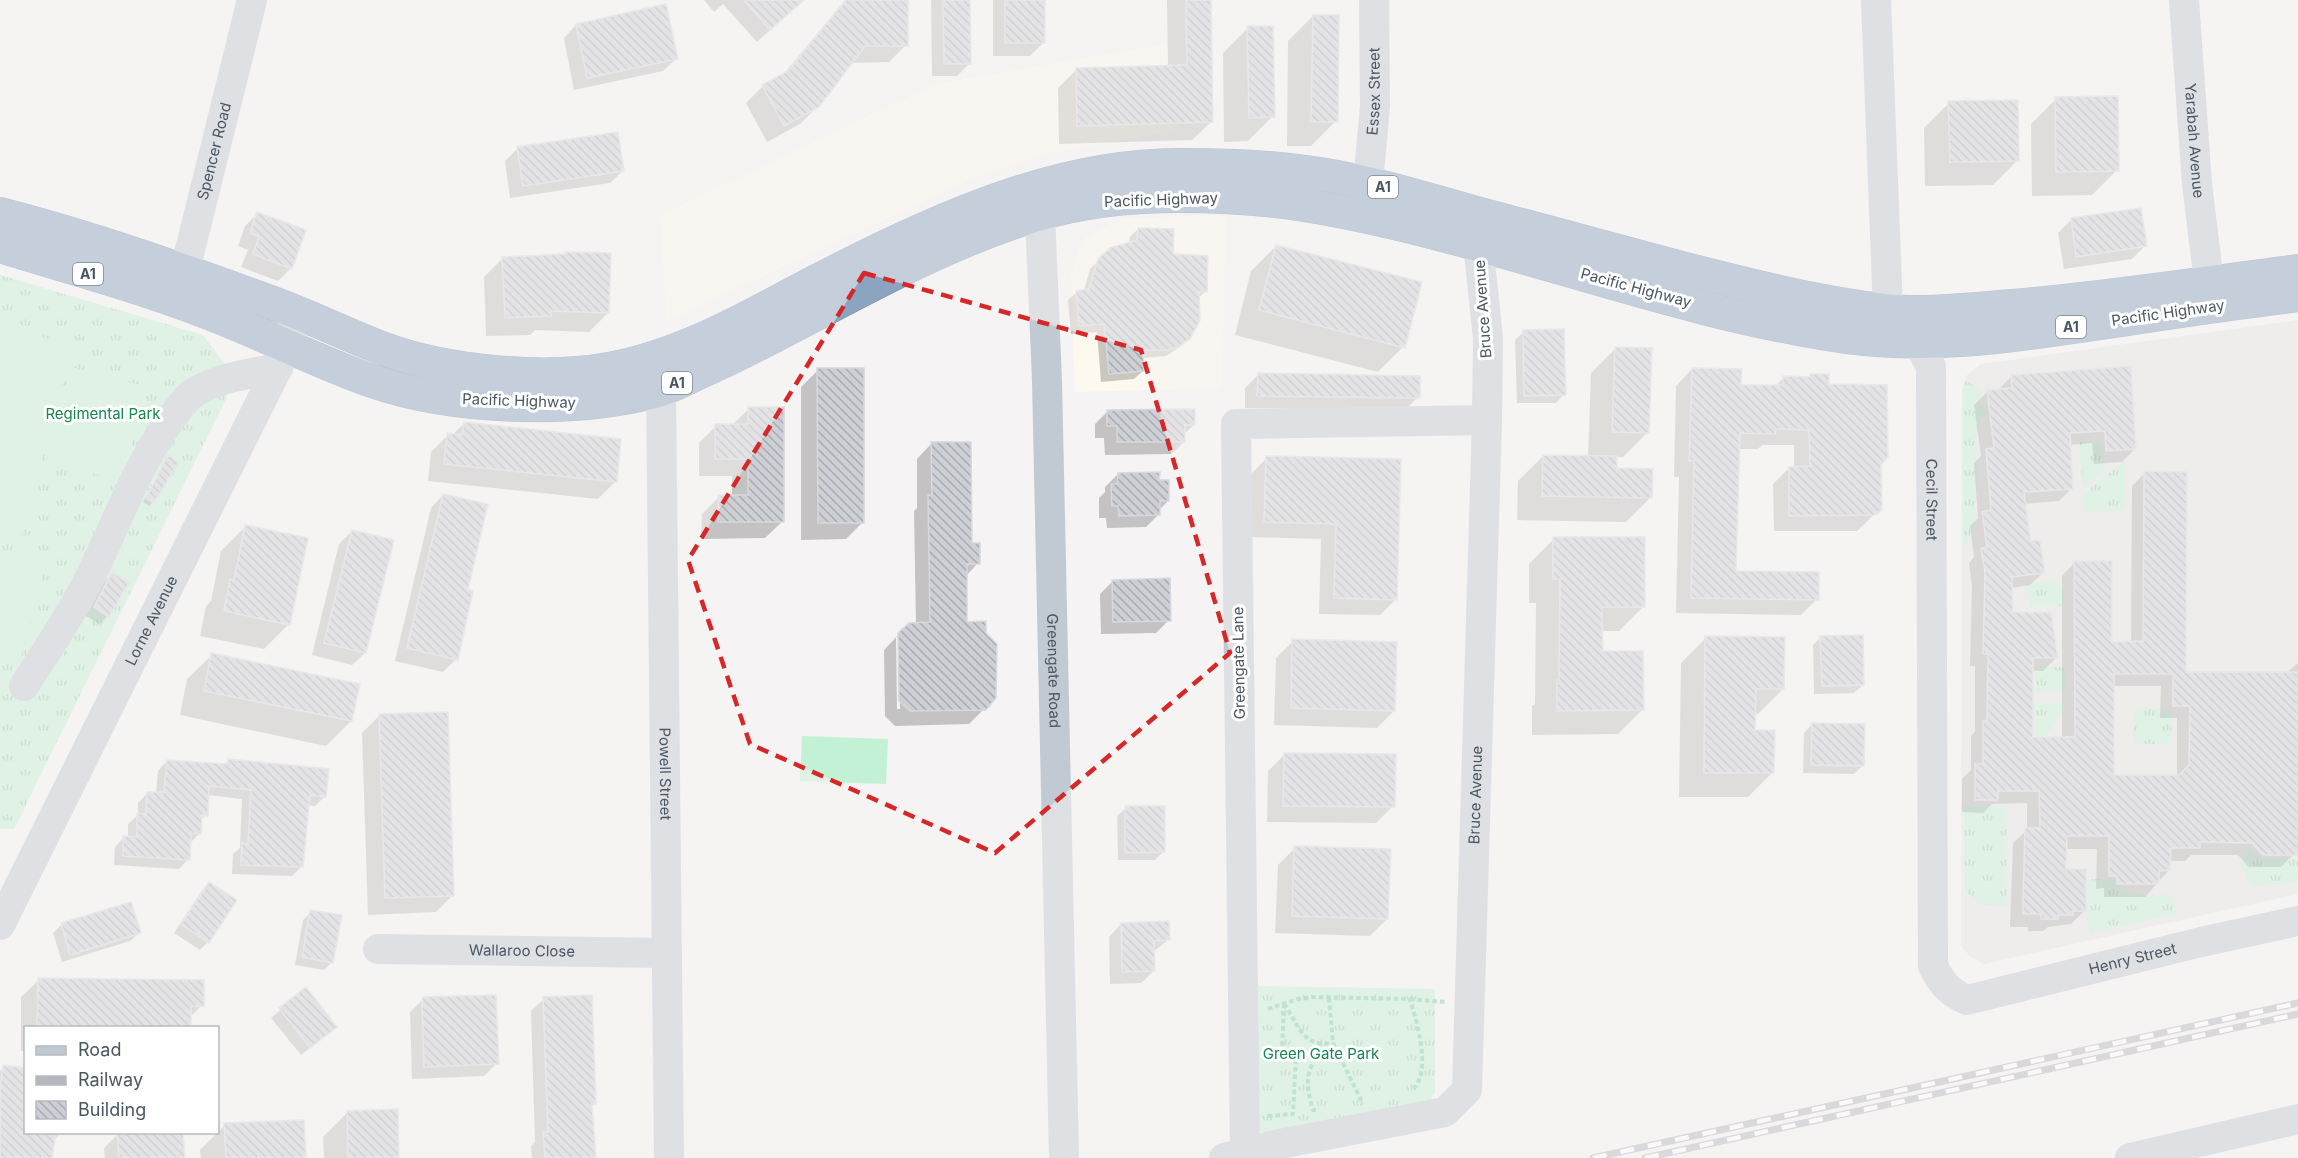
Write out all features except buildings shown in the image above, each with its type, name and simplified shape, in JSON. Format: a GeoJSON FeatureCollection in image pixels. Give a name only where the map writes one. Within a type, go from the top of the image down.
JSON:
{"type":"FeatureCollection","features":[{"type":"Feature","properties":{"kind":"highway","name":"Pacific Highway"},"geometry":{"type":"LineString","coordinates":[[0,214],[83,237],[181,287],[283,356],[396,388],[454,398],[551,405],[603,402],[661,390],[731,359],[841,301],[946,250],[1040,199],[1110,170],[1177,165],[1297,171],[1368,183],[1718,278],[1805,298],[1888,311],[1966,310],[2019,305],[2298,271]]}},
{"type":"Feature","properties":{"kind":"highway","name":"Pacific Highway"},"geometry":{"type":"LineString","coordinates":[[0,246],[300,313],[383,348],[437,364],[551,374],[604,370],[651,360],[689,346],[922,231],[1006,196],[1111,200],[1174,196],[1292,203],[1359,215],[1478,243],[1617,284],[1760,320],[1845,336],[1919,343],[1967,341],[2026,334],[2298,295]]}},
{"type":"Feature","properties":{"kind":"street","name":"Spencer Road"},"geometry":{"type":"LineString","coordinates":[[181,287],[252,0]]}},
{"type":"Feature","properties":{"kind":"street","name":"Essex Street"},"geometry":{"type":"LineString","coordinates":[[1368,183],[1376,106],[1374,0]]}},
{"type":"Feature","properties":{"kind":"street"},"geometry":{"type":"LineString","coordinates":[[1876,0],[1888,311]]}},
{"type":"Feature","properties":{"kind":"street","name":"Yarabah Avenue"},"geometry":{"type":"LineString","coordinates":[[2184,0],[2197,184],[2209,282]]}},
{"type":"Feature","properties":{"kind":"street","name":"Greengate Road"},"geometry":{"type":"LineString","coordinates":[[1040,199],[1047,393],[1064,1158]]}},
{"type":"Feature","properties":{"kind":"street","name":"Bruce Avenue"},"geometry":{"type":"LineString","coordinates":[[1234,1155],[1446,1112],[1467,1090],[1487,420],[1488,338],[1478,243]]}},
{"type":"Feature","properties":{"kind":"street","name":"Cecil Street"},"geometry":{"type":"LineString","coordinates":[[1888,311],[1899,327],[1919,343],[1931,368],[1933,966],[1942,984],[1953,994],[1967,1000]]}},
{"type":"Feature","properties":{"kind":"street","name":"Lorne Avenue"},"geometry":{"type":"LineString","coordinates":[[0,925],[283,356],[300,313]]}},
{"type":"Feature","properties":{"kind":"street"},"geometry":{"type":"LineString","coordinates":[[24,686],[87,584],[130,487],[157,438],[180,406],[193,393],[211,384],[283,356]]}},
{"type":"Feature","properties":{"kind":"street","name":"Powell Street"},"geometry":{"type":"LineString","coordinates":[[661,390],[669,1158]]}},
{"type":"Feature","properties":{"kind":"street","name":"Greengate Lane"},"geometry":{"type":"LineString","coordinates":[[1234,1155],[1236,424],[1487,420]]}},
{"type":"Feature","properties":{"kind":"street","name":"Henry Street"},"geometry":{"type":"LineString","coordinates":[[1967,1000],[2201,942],[2298,921]]}},
{"type":"Feature","properties":{"kind":"street","name":"Wallaroo Close"},"geometry":{"type":"LineString","coordinates":[[378,949],[666,953]]}},
{"type":"Feature","properties":{"kind":"street"},"geometry":{"type":"LineString","coordinates":[[2130,1158],[2298,1119]]}},
{"type":"Feature","properties":{"kind":"path"},"geometry":{"type":"LineString","coordinates":[[1271,1008],[1298,999],[1329,998],[1410,999],[1469,1004]]}},
{"type":"Feature","properties":{"kind":"path"},"geometry":{"type":"LineString","coordinates":[[1329,998],[1333,1043],[1364,1107]]}},
{"type":"Feature","properties":{"kind":"path"},"geometry":{"type":"LineString","coordinates":[[1406,1094],[1413,1091],[1420,1082],[1421,1068],[1420,1036],[1410,999]]}},
{"type":"Feature","properties":{"kind":"path"},"geometry":{"type":"LineString","coordinates":[[1284,1004],[1303,1037],[1319,1045],[1333,1043]]}},
{"type":"Feature","properties":{"kind":"path"},"geometry":{"type":"LineString","coordinates":[[1282,1055],[1284,1004]]}},
{"type":"Feature","properties":{"kind":"path"},"geometry":{"type":"LineString","coordinates":[[1319,1045],[1318,1055],[1310,1068],[1308,1094],[1313,1110],[1320,1111]]}},
{"type":"Feature","properties":{"kind":"path"},"geometry":{"type":"LineString","coordinates":[[1267,1106],[1267,1116],[1293,1114],[1296,1056],[1269,1055],[1269,1065]]}},
{"type":"Feature","properties":{"kind":"path"},"geometry":{"type":"LineString","coordinates":[[1354,1108],[1373,1104]]}},
{"type":"Feature","properties":{"kind":"highlighted area"},"geometry":{"type":"Polygon","coordinates":[[[864,273],[1141,350],[1230,653],[995,853],[750,744],[688,560],[864,273]]]}},
{"type":"Feature","properties":{"kind":"shaded area"},"geometry":{"type":"Polygon","coordinates":[[[1166,44],[1176,130],[1051,153],[972,179],[667,321],[660,215],[936,84],[1166,44]]]}},
{"type":"Feature","properties":{"kind":"shaded area"},"geometry":{"type":"Polygon","coordinates":[[[1226,216],[1222,388],[1075,392],[1071,275],[1086,237],[1121,218],[1226,216]]]}},
{"type":"Feature","properties":{"kind":"shaded area"},"geometry":{"type":"Polygon","coordinates":[[[2298,320],[2298,894],[1984,964],[1970,956],[1961,946],[1962,390],[1967,375],[1981,364],[2298,320]]]}},
{"type":"Feature","properties":{"kind":"green space","name":"Regimental Park"},"geometry":{"type":"Polygon","coordinates":[[[0,275],[203,335],[224,363],[227,397],[14,829],[0,829],[0,275]]]}},
{"type":"Feature","properties":{"kind":"green space"},"geometry":{"type":"Polygon","coordinates":[[[0,326],[72,345],[20,544],[0,539],[0,326]]]}},
{"type":"Feature","properties":{"kind":"green space"},"geometry":{"type":"Polygon","coordinates":[[[72,367],[147,387],[122,481],[46,461],[72,367]]]}},
{"type":"Feature","properties":{"kind":"green space"},"geometry":{"type":"Polygon","coordinates":[[[1966,380],[1983,391],[1979,403],[1989,412],[1982,418],[1976,437],[1978,487],[1975,495],[1976,520],[1965,548],[1962,542],[1962,390],[1966,380]]]}},
{"type":"Feature","properties":{"kind":"green space"},"geometry":{"type":"Polygon","coordinates":[[[2099,441],[2102,444],[2105,470],[2083,488],[2079,442],[2099,441]]]}},
{"type":"Feature","properties":{"kind":"green space"},"geometry":{"type":"Polygon","coordinates":[[[2125,461],[2125,510],[2083,512],[2083,494],[2125,461]]]}},
{"type":"Feature","properties":{"kind":"green space"},"geometry":{"type":"Polygon","coordinates":[[[0,551],[46,562],[21,657],[0,651],[0,551]]]}},
{"type":"Feature","properties":{"kind":"green space"},"geometry":{"type":"Polygon","coordinates":[[[2054,580],[2064,589],[2064,606],[2031,607],[2025,584],[2054,580]]]}},
{"type":"Feature","properties":{"kind":"green space"},"geometry":{"type":"Polygon","coordinates":[[[2035,667],[2063,667],[2067,686],[2064,692],[2035,692],[2035,667]]]}},
{"type":"Feature","properties":{"kind":"green space"},"geometry":{"type":"Polygon","coordinates":[[[2061,703],[2064,709],[2048,735],[2035,736],[2034,704],[2061,703]]]}},
{"type":"Feature","properties":{"kind":"green space"},"geometry":{"type":"Polygon","coordinates":[[[2138,708],[2166,708],[2172,713],[2171,744],[2133,744],[2133,713],[2138,708]]]}},
{"type":"Feature","properties":{"kind":"green space"},"geometry":{"type":"Polygon","coordinates":[[[802,736],[888,739],[886,784],[800,781],[802,736]]]}},
{"type":"Feature","properties":{"kind":"green space"},"geometry":{"type":"Polygon","coordinates":[[[1964,806],[2007,806],[2007,906],[1978,904],[1965,890],[1964,806]]]}},
{"type":"Feature","properties":{"kind":"green space"},"geometry":{"type":"Polygon","coordinates":[[[2247,848],[2261,858],[2294,858],[2298,861],[2298,882],[2251,886],[2240,863],[2247,848]]]}},
{"type":"Feature","properties":{"kind":"green space"},"geometry":{"type":"Polygon","coordinates":[[[2086,879],[2117,879],[2117,884],[2123,888],[2143,895],[2171,894],[2178,913],[2090,933],[2086,911],[2086,879]]]}},
{"type":"Feature","properties":{"kind":"green space","name":"Green Gate Park"},"geometry":{"type":"Polygon","coordinates":[[[1250,986],[1435,989],[1435,1093],[1430,1100],[1269,1135],[1260,1132],[1253,1123],[1250,986]]]}},
{"type":"Feature","properties":{"kind":"railway"},"geometry":{"type":"LineString","coordinates":[[1593,1158],[2298,1003]]}},
{"type":"Feature","properties":{"kind":"railway"},"geometry":{"type":"LineString","coordinates":[[1645,1158],[2298,1014]]}}]}
